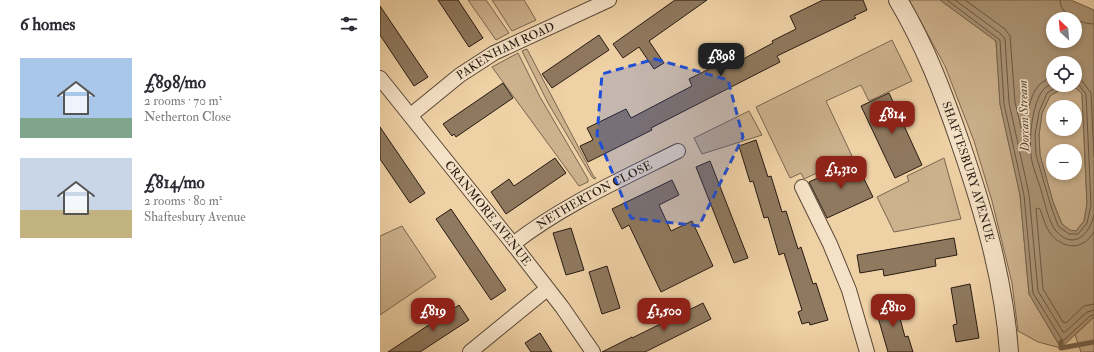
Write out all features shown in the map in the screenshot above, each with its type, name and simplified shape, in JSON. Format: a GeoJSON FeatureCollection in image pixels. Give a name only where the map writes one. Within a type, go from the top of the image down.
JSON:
{"type":"FeatureCollection","features":[{"type":"Feature","properties":{"kind":"street","name":"PAKENHAM ROAD"},"geometry":{"type":"LineString","coordinates":[[411,115],[460,75],[494,53],[609,0]]}},
{"type":"Feature","properties":{"kind":"street","name":"SHAFTESBURY AVENUE"},"geometry":{"type":"LineString","coordinates":[[898,0],[938,82],[975,184],[988,230],[998,274],[1009,352]]}},
{"type":"Feature","properties":{"kind":"street","name":"CRANMORE AVENUE"},"geometry":{"type":"LineString","coordinates":[[380,78],[513,244],[592,352]]}},
{"type":"Feature","properties":{"kind":"street","name":"NETHERTON CLOSE"},"geometry":{"type":"LineString","coordinates":[[513,244],[530,231],[568,208],[678,151]]}},
{"type":"Feature","properties":{"kind":"street"},"geometry":{"type":"LineString","coordinates":[[802,187],[830,244],[849,290],[867,352]]}},
{"type":"Feature","properties":{"kind":"street"},"geometry":{"type":"LineString","coordinates":[[470,352],[547,289]]}},
{"type":"Feature","properties":{"kind":"highlighted area"},"geometry":{"type":"Polygon","coordinates":[[[655,59],[728,80],[743,137],[699,226],[631,218],[597,135],[602,74],[655,59]]]}},
{"type":"Feature","properties":{"kind":"shaded area"},"geometry":{"type":"Polygon","coordinates":[[[468,0],[486,0],[509,33],[496,40],[468,0]]]}},
{"type":"Feature","properties":{"kind":"shaded area"},"geometry":{"type":"Polygon","coordinates":[[[492,0],[524,0],[536,20],[512,31],[492,0]]]}},
{"type":"Feature","properties":{"kind":"shaded area"},"geometry":{"type":"Polygon","coordinates":[[[909,0],[940,0],[996,41],[1000,104],[1020,195],[1029,294],[1061,348],[1038,342],[1018,331],[1012,283],[992,201],[974,141],[945,66],[909,0]]]}},
{"type":"Feature","properties":{"kind":"shaded area"},"geometry":{"type":"Polygon","coordinates":[[[892,40],[912,81],[869,101],[861,85],[826,101],[852,156],[804,179],[801,173],[790,178],[756,107],[892,40]]]}},
{"type":"Feature","properties":{"kind":"shaded area"},"geometry":{"type":"Polygon","coordinates":[[[527,49],[594,177],[596,178],[594,179],[592,177],[548,103],[522,51],[527,49]]]}},
{"type":"Feature","properties":{"kind":"shaded area"},"geometry":{"type":"Polygon","coordinates":[[[518,53],[540,97],[588,179],[588,182],[579,186],[492,67],[518,53]]]}},
{"type":"Feature","properties":{"kind":"shaded area"},"geometry":{"type":"Polygon","coordinates":[[[1056,92],[1080,92],[1082,94],[1087,204],[1084,221],[1076,231],[1070,231],[1062,224],[1053,202],[1047,180],[1082,180],[1082,144],[1046,144],[1046,177],[1040,155],[1039,135],[1042,113],[1046,104],[1046,136],[1082,136],[1082,100],[1048,100],[1050,96],[1056,92]]]}},
{"type":"Feature","properties":{"kind":"shaded area"},"geometry":{"type":"Polygon","coordinates":[[[749,111],[762,135],[702,154],[694,138],[749,111]]]}},
{"type":"Feature","properties":{"kind":"shaded area"},"geometry":{"type":"Polygon","coordinates":[[[944,158],[961,219],[894,232],[877,197],[909,181],[907,176],[944,158]]]}},
{"type":"Feature","properties":{"kind":"shaded area"},"geometry":{"type":"Polygon","coordinates":[[[402,226],[436,277],[380,315],[380,236],[402,226]]]}},
{"type":"Feature","properties":{"kind":"shaded area"},"geometry":{"type":"Polygon","coordinates":[[[1094,317],[1094,352],[1081,352],[1075,335],[1094,317]]]}},
{"type":"Feature","properties":{"kind":"water"},"geometry":{"type":"Polygon","coordinates":[[[940,0],[1071,0],[1094,10],[1094,317],[1061,348],[1029,294],[1020,195],[1000,104],[996,41],[940,0]]]}},
{"type":"Feature","properties":{"kind":"building"},"geometry":{"type":"Polygon","coordinates":[[[438,0],[458,0],[483,38],[469,47],[438,0]]]}},
{"type":"Feature","properties":{"kind":"building"},"geometry":{"type":"Polygon","coordinates":[[[675,0],[707,0],[649,41],[664,63],[654,69],[639,47],[623,58],[613,44],[675,0]]]}},
{"type":"Feature","properties":{"kind":"building"},"geometry":{"type":"Polygon","coordinates":[[[823,0],[863,0],[867,10],[854,16],[856,18],[777,56],[780,62],[588,162],[580,146],[593,140],[587,128],[626,109],[631,118],[692,86],[689,79],[727,60],[730,66],[773,43],[772,41],[796,29],[790,16],[823,0]]]}},
{"type":"Feature","properties":{"kind":"building"},"geometry":{"type":"Polygon","coordinates":[[[380,6],[428,77],[414,86],[380,35],[380,6]]]}},
{"type":"Feature","properties":{"kind":"building"},"geometry":{"type":"Polygon","coordinates":[[[599,35],[609,50],[552,88],[542,74],[599,35]]]}},
{"type":"Feature","properties":{"kind":"building"},"geometry":{"type":"Polygon","coordinates":[[[503,83],[513,98],[456,137],[454,134],[452,136],[443,124],[503,83]]]}},
{"type":"Feature","properties":{"kind":"building"},"geometry":{"type":"Polygon","coordinates":[[[889,93],[922,165],[895,178],[861,106],[889,93]]]}},
{"type":"Feature","properties":{"kind":"building"},"geometry":{"type":"Polygon","coordinates":[[[380,127],[425,193],[410,203],[380,159],[380,127]]]}},
{"type":"Feature","properties":{"kind":"building"},"geometry":{"type":"Polygon","coordinates":[[[756,140],[768,177],[771,176],[782,212],[786,211],[798,249],[801,247],[813,284],[816,283],[828,320],[810,325],[809,322],[802,324],[798,312],[802,310],[784,253],[779,255],[768,217],[764,218],[753,181],[750,182],[739,146],[756,140]]]}},
{"type":"Feature","properties":{"kind":"building"},"geometry":{"type":"Polygon","coordinates":[[[555,158],[566,173],[506,214],[491,192],[509,179],[514,186],[555,158]]]}},
{"type":"Feature","properties":{"kind":"building"},"geometry":{"type":"Polygon","coordinates":[[[710,161],[748,258],[734,263],[696,167],[710,161]]]}},
{"type":"Feature","properties":{"kind":"building"},"geometry":{"type":"Polygon","coordinates":[[[855,161],[873,197],[827,218],[809,182],[855,161]]]}},
{"type":"Feature","properties":{"kind":"building"},"geometry":{"type":"Polygon","coordinates":[[[672,180],[679,195],[659,205],[671,231],[692,221],[713,266],[661,292],[629,225],[622,229],[612,209],[672,180]]]}},
{"type":"Feature","properties":{"kind":"building"},"geometry":{"type":"Polygon","coordinates":[[[451,209],[506,290],[491,300],[436,219],[451,209]]]}},
{"type":"Feature","properties":{"kind":"building"},"geometry":{"type":"Polygon","coordinates":[[[571,228],[584,270],[566,275],[553,233],[571,228]]]}},
{"type":"Feature","properties":{"kind":"building"},"geometry":{"type":"Polygon","coordinates":[[[954,238],[957,255],[935,259],[936,266],[884,276],[883,269],[860,273],[857,255],[954,238]]]}},
{"type":"Feature","properties":{"kind":"building"},"geometry":{"type":"Polygon","coordinates":[[[607,266],[620,308],[602,314],[589,272],[607,266]]]}},
{"type":"Feature","properties":{"kind":"building"},"geometry":{"type":"Polygon","coordinates":[[[970,284],[979,338],[956,342],[953,325],[957,324],[951,288],[970,284]]]}},
{"type":"Feature","properties":{"kind":"building"},"geometry":{"type":"Polygon","coordinates":[[[895,300],[905,337],[908,336],[913,352],[888,352],[875,307],[895,300]]]}},
{"type":"Feature","properties":{"kind":"building"},"geometry":{"type":"Polygon","coordinates":[[[703,303],[711,319],[645,352],[602,352],[632,338],[703,303]]]}},
{"type":"Feature","properties":{"kind":"building"},"geometry":{"type":"Polygon","coordinates":[[[459,305],[469,320],[420,352],[388,352],[459,305]]]}},
{"type":"Feature","properties":{"kind":"building"},"geometry":{"type":"Polygon","coordinates":[[[540,333],[552,352],[531,352],[525,343],[540,333]]]}},
{"type":"Feature","properties":{"kind":"waterway","name":"Dorcan Stream"},"geometry":{"type":"LineString","coordinates":[[1061,342],[1061,348],[1094,342]]}}]}
